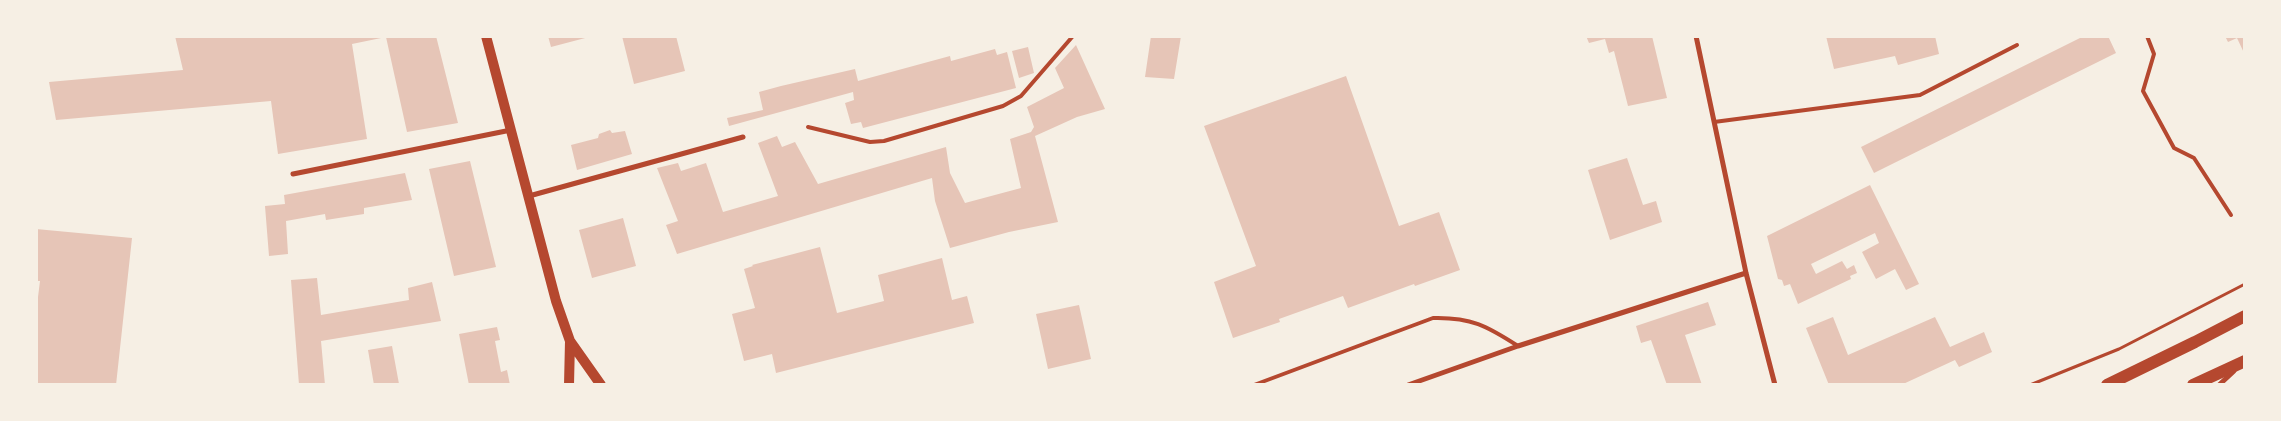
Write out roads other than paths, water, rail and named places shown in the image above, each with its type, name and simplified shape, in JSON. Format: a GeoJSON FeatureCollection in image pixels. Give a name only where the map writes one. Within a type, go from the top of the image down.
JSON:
{"type":"FeatureCollection","features":[{"type":"Feature","properties":{"kind":"main road"},"geometry":{"type":"LineString","coordinates":[[486,36],[556,301],[570,341],[601,385]]}},
{"type":"Feature","properties":{"kind":"main road"},"geometry":{"type":"LineString","coordinates":[[2107,385],[2245,316]]}},
{"type":"Feature","properties":{"kind":"main road"},"geometry":{"type":"LineString","coordinates":[[569,385],[570,341]]}},
{"type":"Feature","properties":{"kind":"main road"},"geometry":{"type":"LineString","coordinates":[[2193,385],[2244,361]]}},
{"type":"Feature","properties":{"kind":"street"},"geometry":{"type":"LineString","coordinates":[[1696,36],[1746,273],[1775,385]]}},
{"type":"Feature","properties":{"kind":"street"},"geometry":{"type":"LineString","coordinates":[[293,174],[511,130]]}},
{"type":"Feature","properties":{"kind":"street"},"geometry":{"type":"LineString","coordinates":[[529,196],[743,137]]}},
{"type":"Feature","properties":{"kind":"street"},"geometry":{"type":"LineString","coordinates":[[1408,385],[1518,346],[1746,273]]}},
{"type":"Feature","properties":{"kind":"street"},"geometry":{"type":"LineString","coordinates":[[2220,385],[2244,361]]}},
{"type":"Feature","properties":{"kind":"lane"},"geometry":{"type":"LineString","coordinates":[[808,127],[870,142],[884,141],[1003,106],[1021,96],[1073,36]]}},
{"type":"Feature","properties":{"kind":"lane"},"geometry":{"type":"LineString","coordinates":[[2147,36],[2154,54],[2144,91],[2174,148],[2194,158],[2231,215]]}},
{"type":"Feature","properties":{"kind":"lane"},"geometry":{"type":"LineString","coordinates":[[1714,122],[1920,95],[2017,45]]}},
{"type":"Feature","properties":{"kind":"lane"},"geometry":{"type":"LineString","coordinates":[[1254,385],[1433,318],[1454,317],[1486,326],[1518,346]]}}]}
